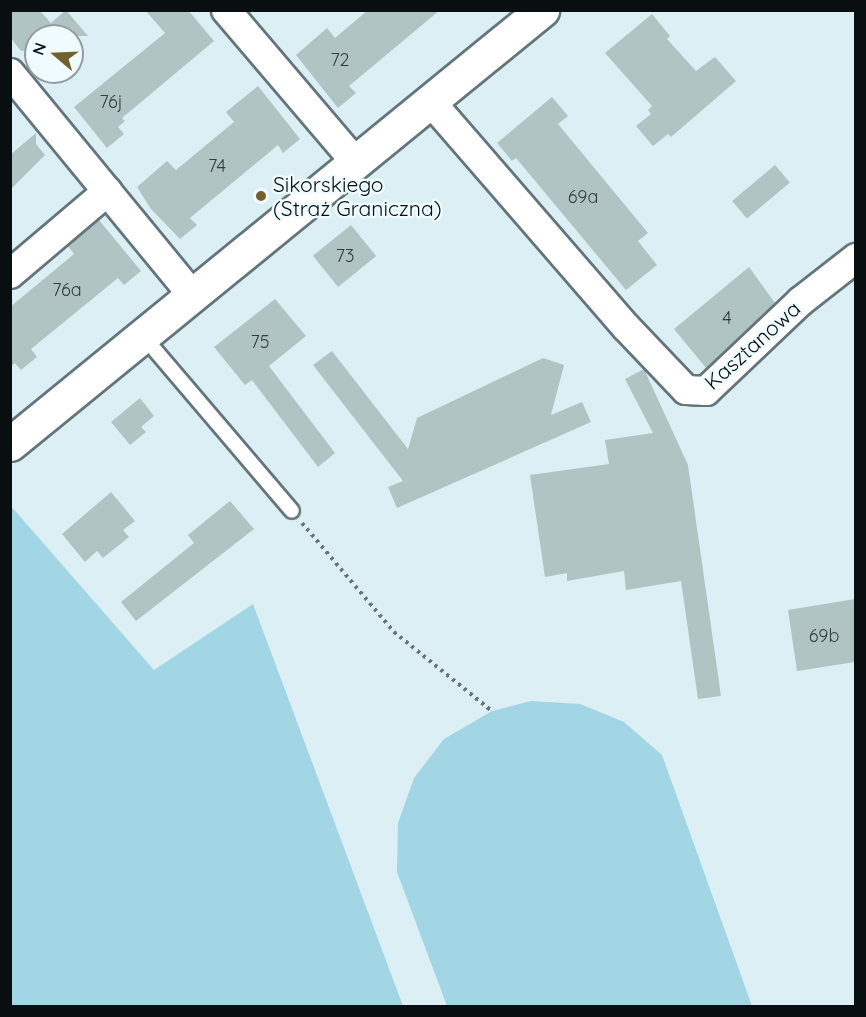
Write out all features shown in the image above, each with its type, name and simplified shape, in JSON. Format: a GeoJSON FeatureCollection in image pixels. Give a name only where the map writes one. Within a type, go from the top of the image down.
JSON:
{"type":"FeatureCollection","features":[{"type":"Feature","properties":{"kind":"main road"},"geometry":{"type":"LineString","coordinates":[[10,444],[542,10]]}},
{"type":"Feature","properties":{"kind":"street"},"geometry":{"type":"LineString","coordinates":[[226,10],[356,163]]}},
{"type":"Feature","properties":{"kind":"street"},"geometry":{"type":"LineString","coordinates":[[10,73],[193,296]]}},
{"type":"Feature","properties":{"kind":"street","name":"Kasztanowa"},"geometry":{"type":"LineString","coordinates":[[431,102],[626,327],[686,390],[706,391],[801,301],[855,258]]}},
{"type":"Feature","properties":{"kind":"street"},"geometry":{"type":"LineString","coordinates":[[10,274],[108,191]]}},
{"type":"Feature","properties":{"kind":"lane"},"geometry":{"type":"LineString","coordinates":[[144,337],[292,511]]}},
{"type":"Feature","properties":{"kind":"path"},"geometry":{"type":"LineString","coordinates":[[292,511],[394,632],[492,711]]}},
{"type":"Feature","properties":{"kind":"shaded area"},"geometry":{"type":"Polygon","coordinates":[[[10,505],[154,670],[253,604],[403,1006],[11,1006],[10,505]]]}},
{"type":"Feature","properties":{"kind":"shaded area"},"geometry":{"type":"Polygon","coordinates":[[[531,701],[580,704],[624,722],[662,755],[752,1006],[447,1006],[397,872],[398,823],[414,778],[444,739],[492,711],[531,701]]]}},
{"type":"Feature","properties":{"kind":"building"},"geometry":{"type":"Polygon","coordinates":[[[66,10],[78,24],[24,24],[24,51],[21,51],[10,37],[10,11],[40,11],[51,23],[66,10]]]}},
{"type":"Feature","properties":{"kind":"building"},"geometry":{"type":"Polygon","coordinates":[[[145,10],[188,10],[214,41],[122,118],[125,121],[118,127],[124,134],[107,148],[74,107],[165,33],[145,10]]]}},
{"type":"Feature","properties":{"kind":"building"},"geometry":{"type":"Polygon","coordinates":[[[368,10],[440,10],[349,86],[356,93],[338,108],[296,55],[327,28],[335,38],[368,10]]]}},
{"type":"Feature","properties":{"kind":"building"},"geometry":{"type":"Polygon","coordinates":[[[652,14],[670,36],[667,39],[696,71],[715,57],[736,81],[671,137],[668,134],[653,146],[636,126],[651,114],[648,110],[652,106],[605,53],[652,14]]]}},
{"type":"Feature","properties":{"kind":"building"},"geometry":{"type":"Polygon","coordinates":[[[258,86],[300,139],[283,153],[278,145],[190,218],[197,225],[180,239],[151,209],[137,187],[167,161],[176,170],[234,122],[226,112],[258,86]]]}},
{"type":"Feature","properties":{"kind":"building"},"geometry":{"type":"Polygon","coordinates":[[[552,97],[568,116],[558,124],[648,233],[638,241],[657,265],[626,290],[516,158],[512,161],[497,143],[552,97]]]}},
{"type":"Feature","properties":{"kind":"building"},"geometry":{"type":"Polygon","coordinates":[[[36,133],[36,144],[45,155],[10,190],[10,155],[36,133]]]}},
{"type":"Feature","properties":{"kind":"building"},"geometry":{"type":"Polygon","coordinates":[[[775,165],[790,183],[747,219],[732,201],[775,165]]]}},
{"type":"Feature","properties":{"kind":"building"},"geometry":{"type":"Polygon","coordinates":[[[99,220],[141,271],[124,285],[118,278],[31,349],[37,357],[21,370],[15,363],[10,367],[10,307],[74,254],[68,246],[99,220]]]}},
{"type":"Feature","properties":{"kind":"building"},"geometry":{"type":"Polygon","coordinates":[[[351,225],[376,256],[338,287],[313,256],[351,225]]]}},
{"type":"Feature","properties":{"kind":"building"},"geometry":{"type":"Polygon","coordinates":[[[749,267],[775,303],[706,368],[674,329],[749,267]]]}},
{"type":"Feature","properties":{"kind":"building"},"geometry":{"type":"Polygon","coordinates":[[[275,299],[306,336],[269,366],[335,453],[318,467],[252,380],[245,385],[214,347],[275,299]]]}},
{"type":"Feature","properties":{"kind":"building"},"geometry":{"type":"Polygon","coordinates":[[[332,351],[408,449],[417,418],[543,358],[564,365],[551,415],[582,402],[591,422],[397,508],[388,487],[403,481],[313,365],[332,351]]]}},
{"type":"Feature","properties":{"kind":"building"},"geometry":{"type":"Polygon","coordinates":[[[644,369],[688,465],[721,696],[698,699],[681,581],[626,590],[624,571],[567,581],[567,573],[545,577],[530,475],[609,464],[605,440],[653,433],[625,379],[644,369]]]}},
{"type":"Feature","properties":{"kind":"building"},"geometry":{"type":"Polygon","coordinates":[[[140,398],[154,416],[141,427],[146,432],[130,445],[111,422],[140,398]]]}},
{"type":"Feature","properties":{"kind":"building"},"geometry":{"type":"Polygon","coordinates":[[[111,492],[135,521],[123,530],[129,537],[103,558],[97,551],[85,562],[62,534],[111,492]]]}},
{"type":"Feature","properties":{"kind":"building"},"geometry":{"type":"Polygon","coordinates":[[[230,501],[254,529],[136,621],[121,602],[194,543],[188,535],[230,501]]]}},
{"type":"Feature","properties":{"kind":"building"},"geometry":{"type":"Polygon","coordinates":[[[855,599],[855,662],[797,671],[788,610],[855,599]]]}},
{"type":"Feature","properties":{"kind":"place","name":"Sikorskiego (Straż Graniczna)"},"geometry":{"type":"Point","coordinates":[261,196]}}]}
